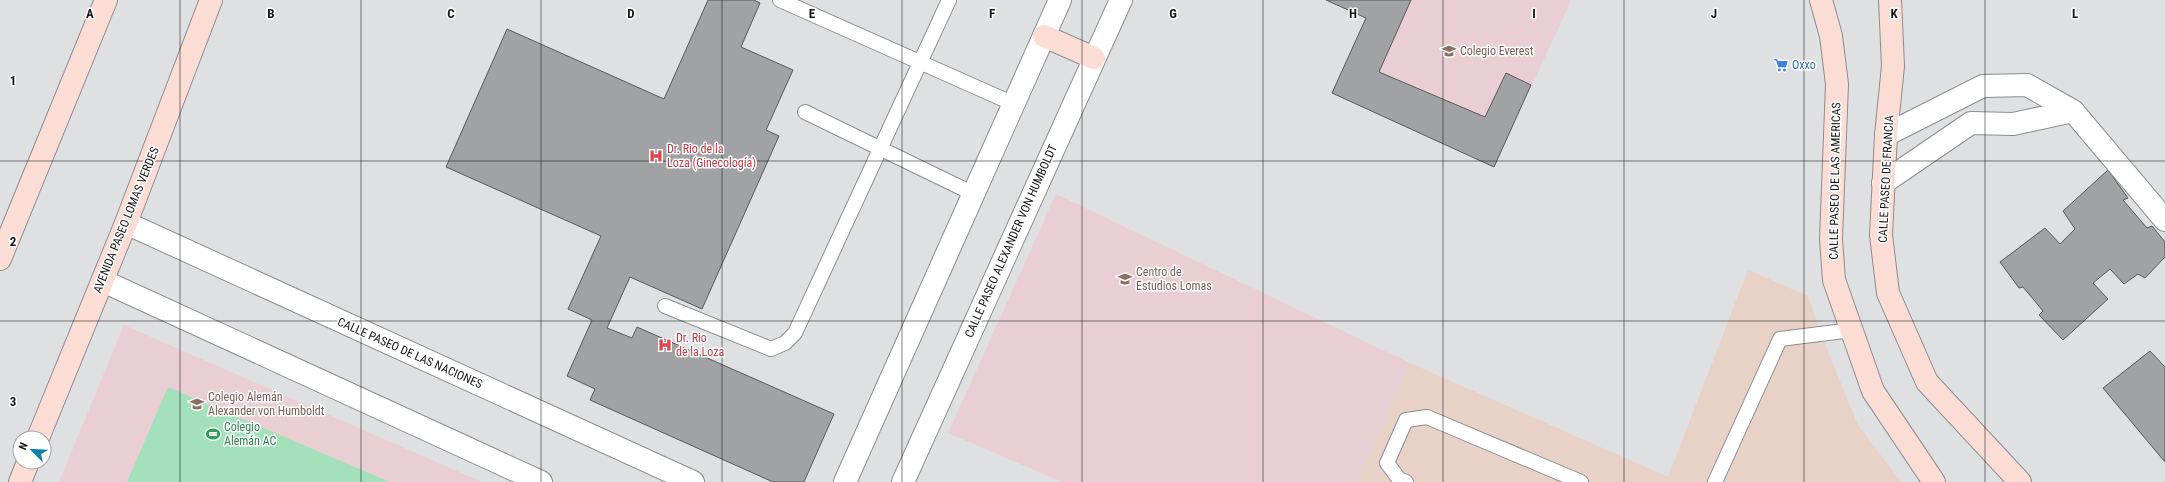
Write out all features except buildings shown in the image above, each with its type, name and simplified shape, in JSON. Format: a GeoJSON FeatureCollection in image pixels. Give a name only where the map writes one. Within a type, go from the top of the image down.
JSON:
{"type":"FeatureCollection","features":[{"type":"Feature","properties":{"kind":"street"},"geometry":{"type":"LineString","coordinates":[[0,259],[106,0]]}},
{"type":"Feature","properties":{"kind":"street","name":"AVENIDA PASEO LOMAS VERDES"},"geometry":{"type":"LineString","coordinates":[[41,430],[126,223],[211,0]]}},
{"type":"Feature","properties":{"kind":"street"},"geometry":{"type":"LineString","coordinates":[[845,482],[1060,0]]}},
{"type":"Feature","properties":{"kind":"street","name":"CALLE PASEO ALEXANDER VON HUMBOLDT"},"geometry":{"type":"LineString","coordinates":[[903,482],[1121,0]]}},
{"type":"Feature","properties":{"kind":"street","name":"CALLE PASEO DE LAS AMERICAS"},"geometry":{"type":"LineString","coordinates":[[1821,0],[1830,36],[1837,84],[1831,239],[1834,280],[1873,391],[1934,482]]}},
{"type":"Feature","properties":{"kind":"street","name":"CALLE PASEO DE FRANCIA"},"geometry":{"type":"LineString","coordinates":[[1890,0],[1893,66],[1886,135],[1881,235],[1888,293],[1927,382],[2020,482]]}},
{"type":"Feature","properties":{"kind":"street"},"geometry":{"type":"LineString","coordinates":[[1044,36],[1094,58]]}},
{"type":"Feature","properties":{"kind":"street"},"geometry":{"type":"LineString","coordinates":[[1886,135],[1983,86],[2027,84],[2073,111],[2165,220]]}},
{"type":"Feature","properties":{"kind":"street"},"geometry":{"type":"LineString","coordinates":[[1883,183],[1971,124],[2013,124],[2073,111]]}},
{"type":"Feature","properties":{"kind":"street","name":"CALLE PASEO DE LAS NACIONES"},"geometry":{"type":"LineString","coordinates":[[126,223],[694,482]]}},
{"type":"Feature","properties":{"kind":"street"},"geometry":{"type":"LineString","coordinates":[[103,281],[541,482]]}},
{"type":"Feature","properties":{"kind":"street"},"geometry":{"type":"LineString","coordinates":[[20,482],[25,470]]}},
{"type":"Feature","properties":{"kind":"lane"},"geometry":{"type":"LineString","coordinates":[[780,0],[1014,104]]}},
{"type":"Feature","properties":{"kind":"lane"},"geometry":{"type":"LineString","coordinates":[[665,306],[771,349],[785,344],[796,333],[949,0]]}},
{"type":"Feature","properties":{"kind":"lane"},"geometry":{"type":"LineString","coordinates":[[804,112],[880,150],[974,194]]}},
{"type":"Feature","properties":{"kind":"lane"},"geometry":{"type":"LineString","coordinates":[[1715,482],[1780,339],[1852,330]]}},
{"type":"Feature","properties":{"kind":"lane"},"geometry":{"type":"LineString","coordinates":[[1406,482],[1399,479],[1387,464],[1406,420],[1427,417],[1581,482]]}},
{"type":"Feature","properties":{"kind":"shaded area","name":"Colegio Everest"},"geometry":{"type":"Polygon","coordinates":[[[1326,0],[1571,1],[1494,167],[1332,93],[1366,18],[1326,0]]]}},
{"type":"Feature","properties":{"kind":"shaded area","name":"Centro de Estudios Lomas"},"geometry":{"type":"Polygon","coordinates":[[[1056,194],[1410,363],[1357,482],[1062,482],[948,433],[1056,194]]]}},
{"type":"Feature","properties":{"kind":"shaded area"},"geometry":{"type":"Polygon","coordinates":[[[1748,270],[1808,296],[1828,352],[1858,425],[1901,482],[1357,482],[1410,363],[1668,477],[1748,270]]]}},
{"type":"Feature","properties":{"kind":"shaded area","name":"Colegio Alemán Alexander von Humboldt"},"geometry":{"type":"Polygon","coordinates":[[[124,325],[482,482],[59,482],[124,325]]]}},
{"type":"Feature","properties":{"kind":"green space","name":"Colegio Alemán AC"},"geometry":{"type":"Polygon","coordinates":[[[168,387],[390,482],[127,482],[168,387]]]}},
{"type":"Feature","properties":{"kind":"place","name":"Colegio Everest"},"geometry":{"type":"Point","coordinates":[1449,51]}},
{"type":"Feature","properties":{"kind":"place","name":"Oxxo"},"geometry":{"type":"Point","coordinates":[1781,65]}},
{"type":"Feature","properties":{"kind":"place","name":"Dr. Rio de la Loza (Ginecología)"},"geometry":{"type":"Point","coordinates":[656,156]}},
{"type":"Feature","properties":{"kind":"place","name":"Centro de Estudios Lomas"},"geometry":{"type":"Point","coordinates":[1125,279]}},
{"type":"Feature","properties":{"kind":"place","name":"Dr. Rio de la Loza"},"geometry":{"type":"Point","coordinates":[665,345]}},
{"type":"Feature","properties":{"kind":"place","name":"Colegio Alemán Alexander von Humboldt"},"geometry":{"type":"Point","coordinates":[197,404]}},
{"type":"Feature","properties":{"kind":"place","name":"Colegio Alemán AC"},"geometry":{"type":"Point","coordinates":[213,434]}}]}
